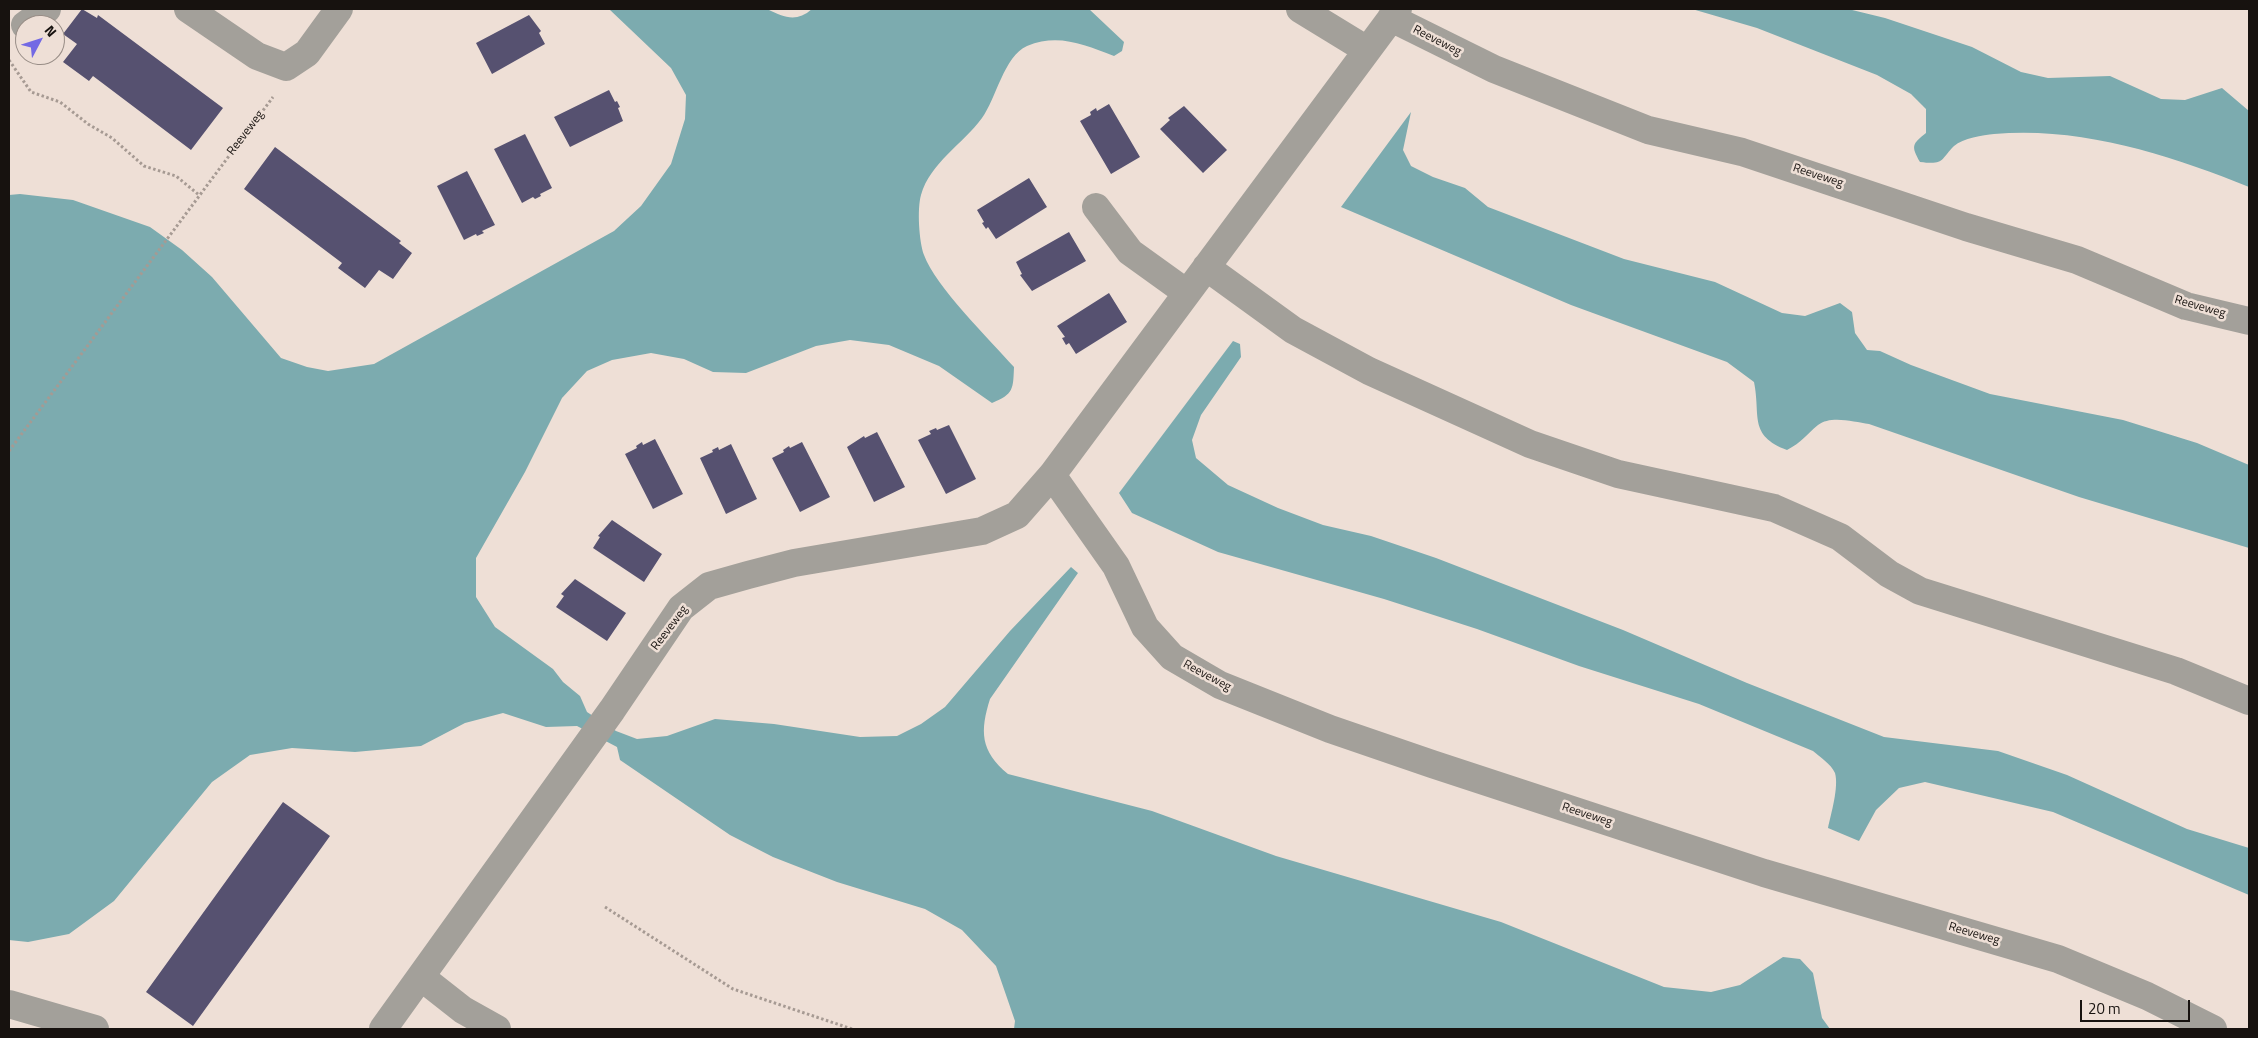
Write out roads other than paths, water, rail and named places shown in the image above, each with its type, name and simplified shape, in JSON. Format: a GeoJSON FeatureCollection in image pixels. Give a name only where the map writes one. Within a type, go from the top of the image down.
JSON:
{"type":"FeatureCollection","features":[{"type":"Feature","properties":{"kind":"lane"},"geometry":{"type":"LineString","coordinates":[[188,9],[257,56],[286,67],[307,53],[339,9]]}},
{"type":"Feature","properties":{"kind":"lane"},"geometry":{"type":"LineString","coordinates":[[1300,9],[1367,50]]}},
{"type":"Feature","properties":{"kind":"lane","name":"Reeveweg"},"geometry":{"type":"LineString","coordinates":[[383,1029],[612,710],[681,608],[709,586],[794,563],[982,531],[1017,515],[1052,475],[1395,13],[1494,69],[1648,130],[1742,152],[1966,227],[2077,260],[2186,306],[2249,321]]}},
{"type":"Feature","properties":{"kind":"lane"},"geometry":{"type":"LineString","coordinates":[[1096,207],[1130,252],[1187,293]]}},
{"type":"Feature","properties":{"kind":"lane"},"geometry":{"type":"LineString","coordinates":[[1206,267],[1293,330],[1370,371],[1530,444],[1618,474],[1774,508],[1840,537],[1889,574],[1920,591],[2176,671],[2249,701]]}},
{"type":"Feature","properties":{"kind":"lane","name":"Reeveweg"},"geometry":{"type":"LineString","coordinates":[[1052,475],[1116,566],[1145,627],[1172,657],[1220,685],[1330,729],[1764,873],[2058,959],[2147,996],[2213,1029]]}},
{"type":"Feature","properties":{"kind":"lane"},"geometry":{"type":"LineString","coordinates":[[421,977],[463,1010],[497,1029]]}},
{"type":"Feature","properties":{"kind":"lane"},"geometry":{"type":"LineString","coordinates":[[9,1004],[95,1029]]}},
{"type":"Feature","properties":{"kind":"water"},"geometry":{"type":"Polygon","coordinates":[[[609,9],[767,9],[784,16],[795,17],[801,16],[812,9],[1089,9],[1124,42],[1122,51],[1114,56],[1082,45],[1061,41],[1039,42],[1019,51],[1006,68],[982,118],[939,163],[925,184],[921,195],[919,225],[924,255],[939,282],[951,297],[1014,367],[1011,390],[1005,397],[992,403],[939,366],[889,345],[850,340],[816,346],[746,373],[713,372],[684,359],[651,353],[612,360],[587,371],[562,398],[525,472],[476,558],[476,597],[495,627],[553,669],[563,682],[580,696],[587,712],[616,731],[637,739],[667,736],[715,719],[774,724],[860,737],[897,736],[921,724],[945,707],[1010,631],[1071,567],[1078,573],[990,699],[984,731],[987,749],[1008,774],[1152,811],[1276,856],[1501,922],[1664,987],[1711,992],[1740,985],[1783,957],[1800,959],[1813,973],[1822,1018],[1830,1029],[1014,1029],[1015,1021],[996,966],[962,930],[925,909],[837,882],[773,857],[730,835],[620,760],[617,747],[577,726],[546,727],[503,713],[465,723],[421,746],[355,752],[292,748],[250,755],[212,782],[114,901],[69,934],[28,942],[9,940],[9,195],[20,194],[73,200],[150,227],[182,250],[212,277],[281,358],[307,367],[328,371],[374,364],[614,231],[641,206],[671,164],[685,119],[686,95],[671,68],[609,9]]]}},
{"type":"Feature","properties":{"kind":"water"},"geometry":{"type":"Polygon","coordinates":[[[1692,9],[1848,9],[1885,18],[1972,47],[2021,72],[2048,78],[2110,76],[2161,99],[2185,100],[2222,88],[2249,111],[2249,187],[2157,154],[2092,139],[2059,134],[2026,133],[1979,136],[1958,143],[1938,162],[1920,162],[1914,146],[1926,133],[1926,109],[1911,94],[1877,75],[1757,28],[1692,9]]]}},
{"type":"Feature","properties":{"kind":"water"},"geometry":{"type":"Polygon","coordinates":[[[1411,112],[1403,150],[1411,166],[1433,177],[1465,188],[1488,207],[1624,259],[1715,282],[1782,313],[1805,316],[1840,303],[1852,312],[1855,333],[1867,350],[1880,351],[1911,365],[1990,394],[2123,420],[2197,443],[2249,465],[2249,548],[2079,497],[1869,424],[1829,420],[1818,425],[1787,450],[1775,444],[1766,438],[1761,431],[1757,415],[1754,382],[1727,362],[1571,305],[1341,207],[1411,112]]]}},
{"type":"Feature","properties":{"kind":"water"},"geometry":{"type":"Polygon","coordinates":[[[1233,341],[1240,344],[1241,357],[1201,415],[1192,440],[1196,458],[1228,485],[1278,508],[1323,525],[1371,536],[1436,558],[1623,630],[1747,683],[1884,737],[1998,751],[2067,775],[2187,829],[2249,848],[2249,895],[2053,812],[1925,782],[1899,788],[1876,810],[1859,841],[1828,828],[1835,793],[1835,773],[1813,751],[1699,704],[1579,666],[1477,629],[1384,599],[1218,552],[1132,513],[1119,493],[1233,341]]]}}]}
